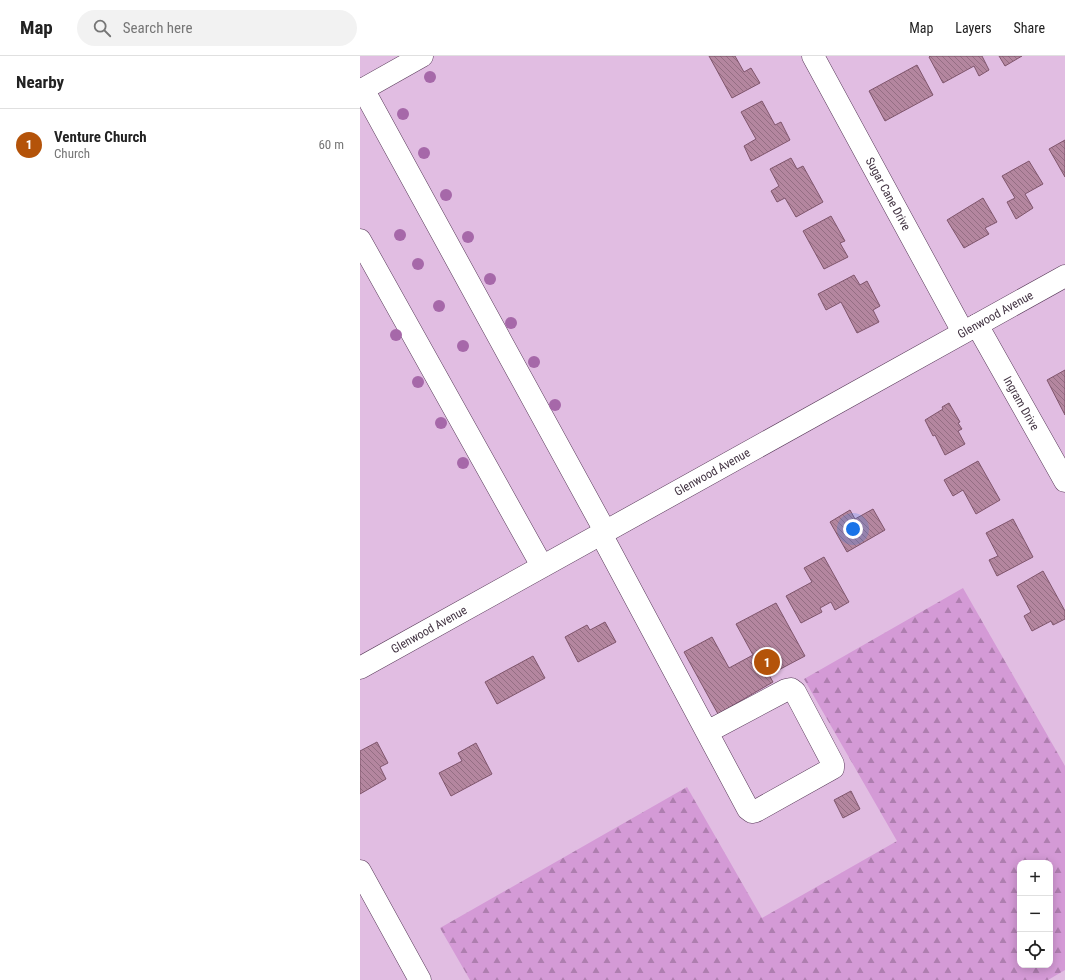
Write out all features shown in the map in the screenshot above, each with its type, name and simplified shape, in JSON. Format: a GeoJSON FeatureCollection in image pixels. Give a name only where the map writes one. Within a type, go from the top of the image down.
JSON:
{"type":"FeatureCollection","features":[{"type":"Feature","properties":{"kind":"street"},"geometry":{"type":"LineString","coordinates":[[422,56],[393,63],[361,90],[603,533],[707,732],[748,809],[752,812],[756,811],[833,768],[830,757],[795,692],[791,689],[786,690],[707,732]]}},
{"type":"Feature","properties":{"kind":"street","name":"Sugar Cane Drive"},"geometry":{"type":"LineString","coordinates":[[813,56],[970,329]]}},
{"type":"Feature","properties":{"kind":"street"},"geometry":{"type":"LineString","coordinates":[[362,248],[542,566]]}},
{"type":"Feature","properties":{"kind":"street","name":"Glenwood Avenue"},"geometry":{"type":"LineString","coordinates":[[360,668],[1065,276]]}},
{"type":"Feature","properties":{"kind":"street","name":"Ingram Drive"},"geometry":{"type":"LineString","coordinates":[[970,329],[1065,481]]}},
{"type":"Feature","properties":{"kind":"street"},"geometry":{"type":"LineString","coordinates":[[360,871],[420,980]]}},
{"type":"Feature","properties":{"kind":"green space"},"geometry":{"type":"Polygon","coordinates":[[[963,588],[1065,766],[1065,970],[1048,980],[470,980],[440,928],[687,787],[762,918],[897,841],[804,679],[963,588]]]}},
{"type":"Feature","properties":{"kind":"building"},"geometry":{"type":"Polygon","coordinates":[[[709,56],[735,56],[744,72],[751,68],[760,83],[732,98],[709,56]]]}},
{"type":"Feature","properties":{"kind":"building"},"geometry":{"type":"Polygon","coordinates":[[[982,56],[989,70],[979,76],[974,66],[943,83],[929,57],[982,56]]]}},
{"type":"Feature","properties":{"kind":"building"},"geometry":{"type":"Polygon","coordinates":[[[999,56],[1022,56],[1005,66],[999,56]]]}},
{"type":"Feature","properties":{"kind":"building"},"geometry":{"type":"Polygon","coordinates":[[[917,65],[933,95],[885,121],[869,91],[917,65]]]}},
{"type":"Feature","properties":{"kind":"building"},"geometry":{"type":"Polygon","coordinates":[[[762,101],[775,125],[781,122],[790,140],[751,161],[744,146],[756,139],[741,112],[762,101]]]}},
{"type":"Feature","properties":{"kind":"building"},"geometry":{"type":"Polygon","coordinates":[[[1065,140],[1065,177],[1049,149],[1065,140]]]}},
{"type":"Feature","properties":{"kind":"building"},"geometry":{"type":"Polygon","coordinates":[[[791,158],[797,169],[803,166],[823,202],[796,217],[785,198],[777,202],[771,191],[779,186],[770,169],[791,158]]]}},
{"type":"Feature","properties":{"kind":"building"},"geometry":{"type":"Polygon","coordinates":[[[1029,161],[1043,184],[1025,194],[1033,208],[1016,219],[1007,202],[1015,198],[1002,176],[1029,161]]]}},
{"type":"Feature","properties":{"kind":"building"},"geometry":{"type":"Polygon","coordinates":[[[983,198],[997,222],[985,228],[989,234],[964,248],[947,220],[983,198]]]}},
{"type":"Feature","properties":{"kind":"building"},"geometry":{"type":"Polygon","coordinates":[[[831,216],[845,241],[840,243],[848,257],[824,269],[803,231],[831,216]]]}},
{"type":"Feature","properties":{"kind":"building"},"geometry":{"type":"Polygon","coordinates":[[[854,275],[860,285],[867,281],[880,306],[873,310],[879,322],[857,333],[841,302],[826,310],[818,294],[854,275]]]}},
{"type":"Feature","properties":{"kind":"building"},"geometry":{"type":"Polygon","coordinates":[[[1065,370],[1065,415],[1047,380],[1065,370]]]}},
{"type":"Feature","properties":{"kind":"building"},"geometry":{"type":"Polygon","coordinates":[[[949,403],[960,422],[958,423],[962,429],[958,431],[965,444],[945,455],[935,435],[933,436],[925,420],[943,409],[942,407],[949,403]]]}},
{"type":"Feature","properties":{"kind":"building"},"geometry":{"type":"Polygon","coordinates":[[[978,461],[1000,500],[976,514],[963,490],[953,496],[944,480],[978,461]]]}},
{"type":"Feature","properties":{"kind":"building"},"geometry":{"type":"Polygon","coordinates":[[[873,509],[885,530],[847,552],[830,522],[850,510],[855,519],[873,509]]]}},
{"type":"Feature","properties":{"kind":"building"},"geometry":{"type":"Polygon","coordinates":[[[1013,519],[1033,557],[997,576],[989,560],[998,556],[986,533],[1013,519]]]}},
{"type":"Feature","properties":{"kind":"building"},"geometry":{"type":"Polygon","coordinates":[[[824,557],[849,602],[835,610],[831,602],[820,608],[822,612],[801,623],[786,596],[812,582],[804,568],[824,557]]]}},
{"type":"Feature","properties":{"kind":"building"},"geometry":{"type":"Polygon","coordinates":[[[1043,571],[1065,611],[1065,619],[1053,625],[1051,621],[1032,631],[1024,616],[1031,612],[1017,586],[1043,571]]]}},
{"type":"Feature","properties":{"kind":"building"},"geometry":{"type":"Polygon","coordinates":[[[776,603],[805,656],[769,675],[773,682],[718,714],[684,652],[712,637],[729,668],[753,655],[736,624],[776,603]]]}},
{"type":"Feature","properties":{"kind":"building"},"geometry":{"type":"Polygon","coordinates":[[[605,622],[616,642],[578,662],[565,637],[587,625],[590,630],[605,622]]]}},
{"type":"Feature","properties":{"kind":"building"},"geometry":{"type":"Polygon","coordinates":[[[533,656],[545,678],[497,704],[485,682],[533,656]]]}},
{"type":"Feature","properties":{"kind":"building"},"geometry":{"type":"Polygon","coordinates":[[[377,742],[388,763],[380,767],[386,779],[360,794],[360,751],[377,742]]]}},
{"type":"Feature","properties":{"kind":"building"},"geometry":{"type":"Polygon","coordinates":[[[476,743],[492,774],[451,796],[439,773],[462,761],[458,753],[476,743]]]}},
{"type":"Feature","properties":{"kind":"building"},"geometry":{"type":"Polygon","coordinates":[[[851,791],[860,809],[843,818],[834,800],[851,791]]]}},
{"type":"Feature","properties":{"kind":"place","name":"Venture Church"},"geometry":{"type":"Point","coordinates":[767,662]}}]}
